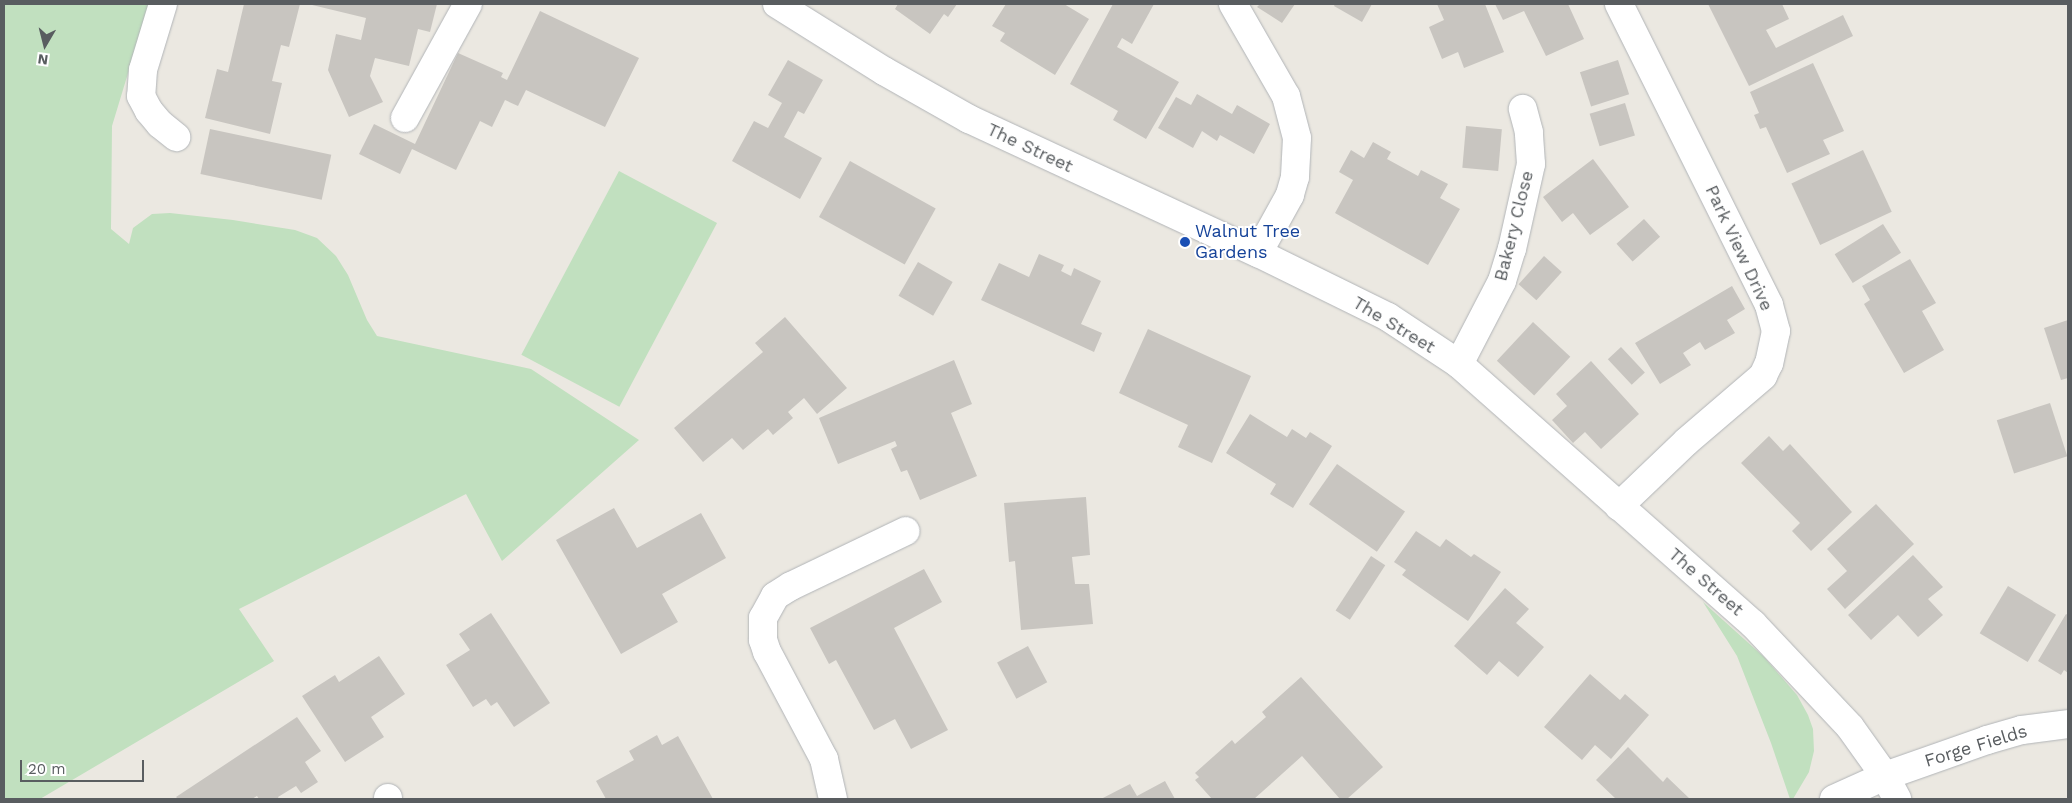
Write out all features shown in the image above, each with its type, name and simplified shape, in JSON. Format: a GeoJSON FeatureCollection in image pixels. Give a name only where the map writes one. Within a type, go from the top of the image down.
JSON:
{"type":"FeatureCollection","features":[{"type":"Feature","properties":{"kind":"street"},"geometry":{"type":"LineString","coordinates":[[163,4],[143,70],[141,96],[154,117],[176,137]]}},
{"type":"Feature","properties":{"kind":"street"},"geometry":{"type":"LineString","coordinates":[[405,118],[468,4]]}},
{"type":"Feature","properties":{"kind":"street","name":"The Street"},"geometry":{"type":"LineString","coordinates":[[777,4],[884,71],[969,119],[1258,253],[1388,317],[1459,364],[1754,624],[1850,726],[1891,788]]}},
{"type":"Feature","properties":{"kind":"street"},"geometry":{"type":"LineString","coordinates":[[1233,4],[1286,96],[1297,138],[1296,176],[1290,195],[1258,253]]}},
{"type":"Feature","properties":{"kind":"street","name":"Park View Drive"},"geometry":{"type":"LineString","coordinates":[[1619,4],[1769,305],[1776,331],[1770,363],[1763,376],[1686,442],[1620,506]]}},
{"type":"Feature","properties":{"kind":"street","name":"Bakery Close"},"geometry":{"type":"LineString","coordinates":[[1459,364],[1502,281],[1512,249],[1531,164],[1529,132],[1523,108]]}},
{"type":"Feature","properties":{"kind":"street"},"geometry":{"type":"LineString","coordinates":[[833,799],[824,759],[763,640],[763,618],[775,596],[791,586],[906,531]]}},
{"type":"Feature","properties":{"kind":"street","name":"Forge Fields"},"geometry":{"type":"LineString","coordinates":[[1834,799],[1891,788],[2022,730],[2068,724]]}},
{"type":"Feature","properties":{"kind":"green space"},"geometry":{"type":"Polygon","coordinates":[[[4,4],[149,4],[112,126],[111,229],[129,244],[133,228],[152,214],[170,213],[233,220],[295,230],[317,238],[336,256],[348,275],[367,320],[377,336],[531,369],[639,440],[502,561],[466,494],[239,609],[274,661],[40,799],[4,799],[4,4]]]}},
{"type":"Feature","properties":{"kind":"green space"},"geometry":{"type":"Polygon","coordinates":[[[619,171],[717,223],[619,407],[521,355],[619,171]]]}},
{"type":"Feature","properties":{"kind":"green space"},"geometry":{"type":"Polygon","coordinates":[[[1703,602],[1764,657],[1797,695],[1808,715],[1813,729],[1814,751],[1809,772],[1793,799],[1790,799],[1771,743],[1737,656],[1703,602]]]}},
{"type":"Feature","properties":{"kind":"building"},"geometry":{"type":"Polygon","coordinates":[[[244,4],[300,4],[289,47],[281,45],[272,81],[282,83],[270,134],[205,118],[217,69],[228,72],[244,4]]]}},
{"type":"Feature","properties":{"kind":"building"},"geometry":{"type":"Polygon","coordinates":[[[308,4],[437,4],[430,32],[418,29],[409,66],[375,58],[370,76],[383,102],[349,117],[328,70],[336,34],[361,40],[366,18],[308,4]]]}},
{"type":"Feature","properties":{"kind":"building"},"geometry":{"type":"Polygon","coordinates":[[[898,4],[957,4],[948,17],[944,14],[930,34],[895,9],[898,4]]]}},
{"type":"Feature","properties":{"kind":"building"},"geometry":{"type":"Polygon","coordinates":[[[1006,4],[1064,4],[1089,19],[1055,75],[1000,41],[1005,33],[992,26],[1006,4]]]}},
{"type":"Feature","properties":{"kind":"building"},"geometry":{"type":"Polygon","coordinates":[[[1113,4],[1154,4],[1132,44],[1122,38],[1117,47],[1179,82],[1146,139],[1113,120],[1118,111],[1070,84],[1113,4]]]}},
{"type":"Feature","properties":{"kind":"building"},"geometry":{"type":"Polygon","coordinates":[[[1260,4],[1295,4],[1282,23],[1257,7],[1260,4]]]}},
{"type":"Feature","properties":{"kind":"building"},"geometry":{"type":"Polygon","coordinates":[[[1335,4],[1372,4],[1362,22],[1334,6],[1335,4]]]}},
{"type":"Feature","properties":{"kind":"building"},"geometry":{"type":"Polygon","coordinates":[[[1437,4],[1485,4],[1504,52],[1464,68],[1458,52],[1442,59],[1429,27],[1444,20],[1437,4]]]}},
{"type":"Feature","properties":{"kind":"building"},"geometry":{"type":"Polygon","coordinates":[[[1495,4],[1568,4],[1584,39],[1546,56],[1524,11],[1503,20],[1495,4]]]}},
{"type":"Feature","properties":{"kind":"building"},"geometry":{"type":"Polygon","coordinates":[[[1708,4],[1782,4],[1789,19],[1766,30],[1776,48],[1843,15],[1853,36],[1749,86],[1708,4]]]}},
{"type":"Feature","properties":{"kind":"building"},"geometry":{"type":"Polygon","coordinates":[[[540,11],[639,58],[605,127],[526,90],[518,106],[505,100],[492,127],[480,121],[456,170],[412,149],[400,174],[359,154],[374,124],[415,144],[458,53],[503,73],[501,77],[507,80],[540,11]]]}},
{"type":"Feature","properties":{"kind":"building"},"geometry":{"type":"Polygon","coordinates":[[[788,60],[823,80],[804,114],[798,111],[784,137],[822,158],[800,199],[732,161],[754,121],[768,128],[782,103],[768,95],[788,60]]]}},
{"type":"Feature","properties":{"kind":"building"},"geometry":{"type":"Polygon","coordinates":[[[1618,60],[1629,94],[1591,107],[1580,72],[1618,60]]]}},
{"type":"Feature","properties":{"kind":"building"},"geometry":{"type":"Polygon","coordinates":[[[1813,63],[1844,131],[1823,140],[1830,154],[1787,173],[1766,127],[1760,129],[1754,115],[1759,113],[1750,92],[1813,63]]]}},
{"type":"Feature","properties":{"kind":"building"},"geometry":{"type":"Polygon","coordinates":[[[1197,94],[1232,114],[1237,105],[1270,124],[1254,154],[1220,135],[1217,141],[1202,131],[1193,148],[1158,128],[1176,97],[1191,105],[1197,94]]]}},
{"type":"Feature","properties":{"kind":"building"},"geometry":{"type":"Polygon","coordinates":[[[1625,103],[1635,136],[1600,146],[1590,114],[1625,103]]]}},
{"type":"Feature","properties":{"kind":"building"},"geometry":{"type":"Polygon","coordinates":[[[1466,126],[1502,129],[1498,171],[1462,168],[1466,126]]]}},
{"type":"Feature","properties":{"kind":"building"},"geometry":{"type":"Polygon","coordinates":[[[210,129],[331,155],[322,200],[200,174],[210,129]]]}},
{"type":"Feature","properties":{"kind":"building"},"geometry":{"type":"Polygon","coordinates":[[[1373,142],[1391,152],[1387,159],[1418,176],[1421,170],[1448,184],[1440,198],[1460,209],[1428,265],[1335,213],[1353,180],[1339,172],[1351,150],[1364,158],[1373,142]]]}},
{"type":"Feature","properties":{"kind":"building"},"geometry":{"type":"Polygon","coordinates":[[[1863,150],[1892,212],[1820,245],[1791,183],[1863,150]]]}},
{"type":"Feature","properties":{"kind":"building"},"geometry":{"type":"Polygon","coordinates":[[[1593,159],[1629,207],[1590,235],[1573,213],[1562,222],[1543,197],[1593,159]]]}},
{"type":"Feature","properties":{"kind":"building"},"geometry":{"type":"Polygon","coordinates":[[[850,161],[936,209],[905,264],[819,217],[850,161]]]}},
{"type":"Feature","properties":{"kind":"building"},"geometry":{"type":"Polygon","coordinates":[[[1644,219],[1660,237],[1633,262],[1617,244],[1644,219]]]}},
{"type":"Feature","properties":{"kind":"building"},"geometry":{"type":"Polygon","coordinates":[[[1883,224],[1901,253],[1853,283],[1835,254],[1883,224]]]}},
{"type":"Feature","properties":{"kind":"building"},"geometry":{"type":"Polygon","coordinates":[[[1039,254],[1064,265],[1061,271],[1071,276],[1074,268],[1101,281],[1081,324],[1102,333],[1094,352],[981,300],[999,263],[1029,277],[1039,254]]]}},
{"type":"Feature","properties":{"kind":"building"},"geometry":{"type":"Polygon","coordinates":[[[1544,256],[1562,272],[1536,300],[1519,284],[1544,256]]]}},
{"type":"Feature","properties":{"kind":"building"},"geometry":{"type":"Polygon","coordinates":[[[1910,259],[1936,303],[1922,311],[1944,350],[1904,373],[1864,304],[1870,300],[1862,286],[1910,259]]]}},
{"type":"Feature","properties":{"kind":"building"},"geometry":{"type":"Polygon","coordinates":[[[918,262],[953,282],[933,316],[898,296],[918,262]]]}},
{"type":"Feature","properties":{"kind":"building"},"geometry":{"type":"Polygon","coordinates":[[[1732,286],[1745,309],[1727,320],[1735,333],[1705,350],[1700,342],[1683,353],[1691,365],[1660,384],[1635,343],[1732,286]]]}},
{"type":"Feature","properties":{"kind":"building"},"geometry":{"type":"Polygon","coordinates":[[[785,317],[847,388],[817,414],[804,398],[788,412],[793,418],[773,435],[768,429],[743,450],[732,438],[703,462],[674,428],[763,352],[755,343],[785,317]]]}},
{"type":"Feature","properties":{"kind":"building"},"geometry":{"type":"Polygon","coordinates":[[[2068,320],[2068,378],[2061,380],[2044,328],[2068,320]]]}},
{"type":"Feature","properties":{"kind":"building"},"geometry":{"type":"Polygon","coordinates":[[[1533,322],[1570,357],[1534,396],[1497,361],[1533,322]]]}},
{"type":"Feature","properties":{"kind":"building"},"geometry":{"type":"Polygon","coordinates":[[[1148,329],[1251,376],[1212,463],[1178,447],[1188,425],[1119,393],[1148,329]]]}},
{"type":"Feature","properties":{"kind":"building"},"geometry":{"type":"Polygon","coordinates":[[[1621,347],[1645,373],[1632,385],[1608,359],[1621,347]]]}},
{"type":"Feature","properties":{"kind":"building"},"geometry":{"type":"Polygon","coordinates":[[[954,360],[972,404],[951,413],[977,476],[920,500],[907,470],[901,472],[891,449],[897,446],[895,441],[838,464],[819,418],[954,360]]]}},
{"type":"Feature","properties":{"kind":"building"},"geometry":{"type":"Polygon","coordinates":[[[1591,361],[1639,414],[1601,449],[1585,432],[1573,443],[1552,420],[1567,406],[1556,394],[1591,361]]]}},
{"type":"Feature","properties":{"kind":"building"},"geometry":{"type":"Polygon","coordinates":[[[2050,403],[2067,456],[2014,474],[1997,420],[2050,403]]]}},
{"type":"Feature","properties":{"kind":"building"},"geometry":{"type":"Polygon","coordinates":[[[1250,414],[1287,437],[1292,429],[1306,438],[1310,432],[1332,446],[1293,508],[1270,494],[1276,484],[1226,453],[1250,414]]]}},
{"type":"Feature","properties":{"kind":"building"},"geometry":{"type":"Polygon","coordinates":[[[1769,436],[1783,451],[1790,444],[1852,512],[1811,551],[1792,531],[1800,523],[1741,463],[1769,436]]]}},
{"type":"Feature","properties":{"kind":"building"},"geometry":{"type":"Polygon","coordinates":[[[1337,464],[1405,512],[1377,552],[1309,504],[1337,464]]]}},
{"type":"Feature","properties":{"kind":"building"},"geometry":{"type":"Polygon","coordinates":[[[1086,497],[1090,555],[1072,557],[1075,584],[1089,584],[1093,624],[1021,630],[1015,561],[1009,562],[1004,503],[1086,497]]]}},
{"type":"Feature","properties":{"kind":"building"},"geometry":{"type":"Polygon","coordinates":[[[1876,504],[1914,544],[1845,609],[1827,589],[1847,571],[1827,549],[1876,504]]]}},
{"type":"Feature","properties":{"kind":"building"},"geometry":{"type":"Polygon","coordinates":[[[614,508],[637,548],[701,513],[726,558],[662,594],[678,622],[621,654],[556,540],[614,508]]]}},
{"type":"Feature","properties":{"kind":"building"},"geometry":{"type":"Polygon","coordinates":[[[1416,531],[1440,547],[1446,539],[1471,557],[1474,554],[1501,572],[1468,621],[1402,575],[1406,570],[1394,562],[1416,531]]]}},
{"type":"Feature","properties":{"kind":"building"},"geometry":{"type":"Polygon","coordinates":[[[1913,555],[1943,587],[1928,599],[1943,615],[1918,637],[1898,615],[1871,640],[1848,615],[1913,555]]]}},
{"type":"Feature","properties":{"kind":"building"},"geometry":{"type":"Polygon","coordinates":[[[1371,556],[1385,565],[1350,620],[1336,611],[1371,556]]]}},
{"type":"Feature","properties":{"kind":"building"},"geometry":{"type":"Polygon","coordinates":[[[924,569],[942,602],[894,628],[948,730],[911,749],[895,719],[874,730],[836,660],[829,664],[810,628],[924,569]]]}},
{"type":"Feature","properties":{"kind":"building"},"geometry":{"type":"Polygon","coordinates":[[[2008,586],[2056,615],[2028,662],[1980,633],[2008,586]]]}},
{"type":"Feature","properties":{"kind":"building"},"geometry":{"type":"Polygon","coordinates":[[[1505,588],[1529,609],[1516,623],[1544,647],[1518,677],[1499,661],[1487,675],[1454,646],[1505,588]]]}},
{"type":"Feature","properties":{"kind":"building"},"geometry":{"type":"Polygon","coordinates":[[[491,613],[550,703],[514,727],[497,702],[491,706],[486,699],[473,707],[446,665],[470,650],[459,634],[491,613]]]}},
{"type":"Feature","properties":{"kind":"building"},"geometry":{"type":"Polygon","coordinates":[[[2066,614],[2068,615],[2068,673],[2064,670],[2061,675],[2038,661],[2066,614]]]}},
{"type":"Feature","properties":{"kind":"building"},"geometry":{"type":"Polygon","coordinates":[[[1028,646],[1047,682],[1016,699],[997,662],[1028,646]]]}},
{"type":"Feature","properties":{"kind":"building"},"geometry":{"type":"Polygon","coordinates":[[[379,656],[405,694],[371,717],[384,737],[345,762],[302,696],[335,675],[339,682],[379,656]]]}},
{"type":"Feature","properties":{"kind":"building"},"geometry":{"type":"Polygon","coordinates":[[[1590,674],[1620,700],[1625,694],[1649,715],[1611,759],[1595,745],[1582,760],[1544,727],[1590,674]]]}},
{"type":"Feature","properties":{"kind":"building"},"geometry":{"type":"Polygon","coordinates":[[[1301,677],[1383,767],[1347,799],[1340,799],[1302,756],[1254,799],[1212,799],[1195,780],[1199,777],[1195,773],[1232,740],[1235,744],[1266,717],[1262,712],[1301,677]]]}},
{"type":"Feature","properties":{"kind":"building"},"geometry":{"type":"Polygon","coordinates":[[[297,717],[321,751],[305,762],[318,782],[301,793],[296,786],[278,797],[279,799],[259,799],[257,796],[252,799],[178,799],[176,797],[297,717]]]}},
{"type":"Feature","properties":{"kind":"building"},"geometry":{"type":"Polygon","coordinates":[[[657,735],[662,745],[678,736],[713,799],[606,799],[596,781],[634,760],[629,751],[657,735]]]}},
{"type":"Feature","properties":{"kind":"building"},"geometry":{"type":"Polygon","coordinates":[[[1628,747],[1663,782],[1667,777],[1690,799],[1616,799],[1596,780],[1628,747]]]}},
{"type":"Feature","properties":{"kind":"building"},"geometry":{"type":"Polygon","coordinates":[[[1165,781],[1175,799],[1101,799],[1130,784],[1137,796],[1165,781]]]}},
{"type":"Feature","properties":{"kind":"place","name":"Walnut Tree Gardens"},"geometry":{"type":"Point","coordinates":[1185,242]}}]}
